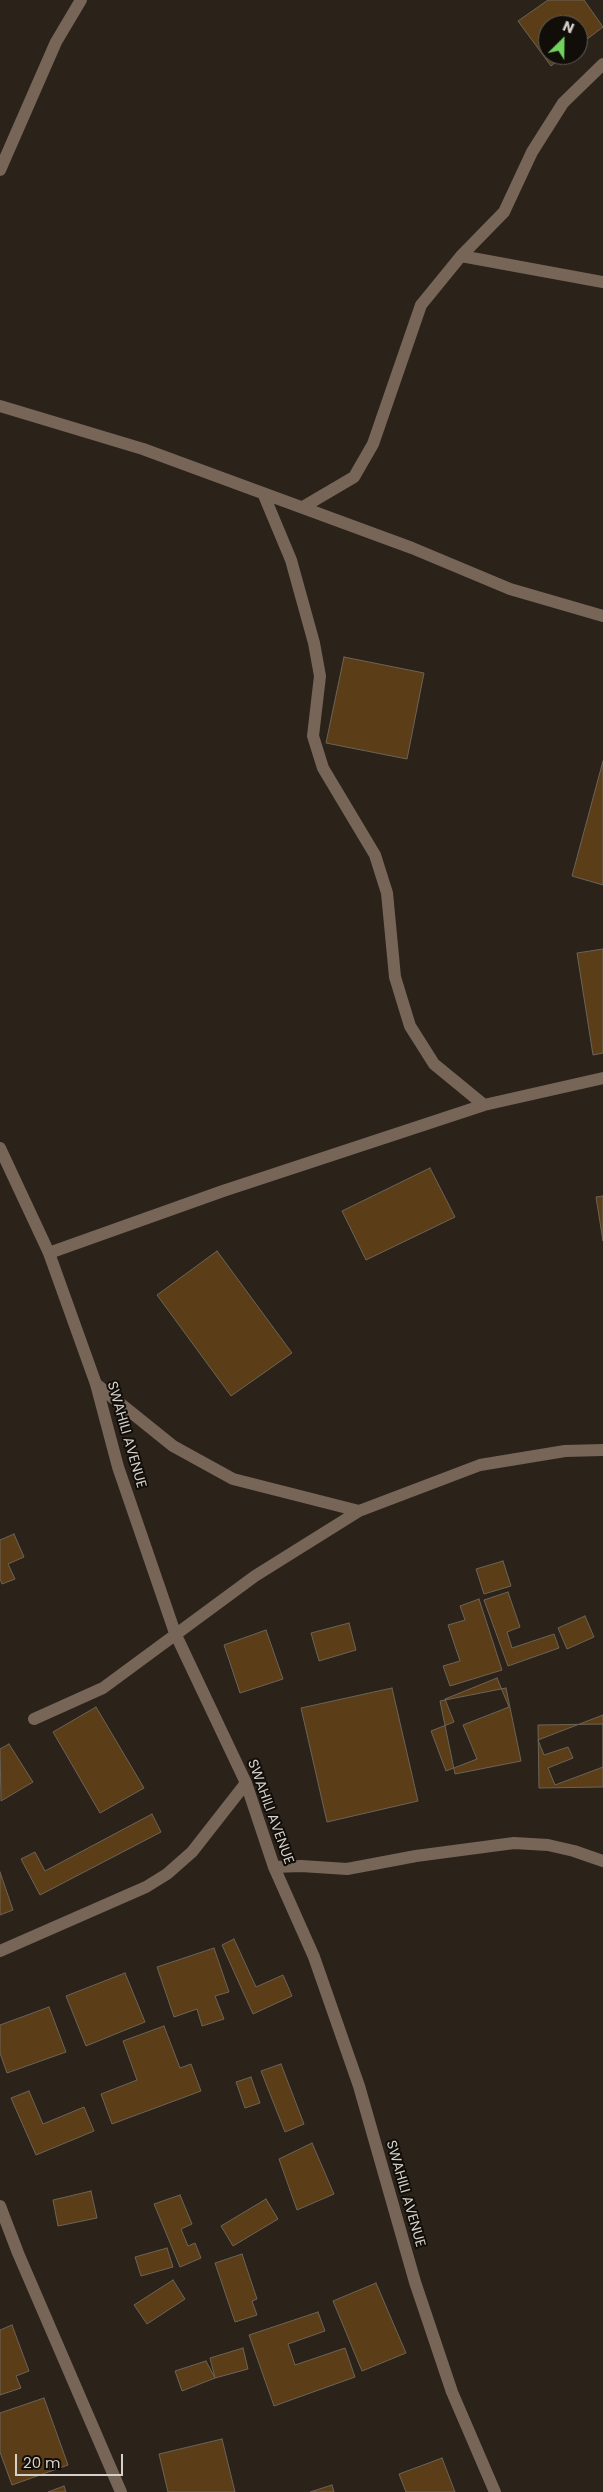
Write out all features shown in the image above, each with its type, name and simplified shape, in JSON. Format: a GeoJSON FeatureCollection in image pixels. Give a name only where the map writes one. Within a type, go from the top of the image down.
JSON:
{"type":"FeatureCollection","features":[{"type":"Feature","properties":{"kind":"street"},"geometry":{"type":"LineString","coordinates":[[0,170],[56,42],[81,0]]}},
{"type":"Feature","properties":{"kind":"street"},"geometry":{"type":"LineString","coordinates":[[303,507],[354,477],[373,444],[421,305],[461,256],[504,212],[532,152],[563,103],[603,64]]}},
{"type":"Feature","properties":{"kind":"street"},"geometry":{"type":"LineString","coordinates":[[461,256],[603,282]]}},
{"type":"Feature","properties":{"kind":"street"},"geometry":{"type":"LineString","coordinates":[[0,406],[143,449],[412,548],[510,589],[603,616]]}},
{"type":"Feature","properties":{"kind":"street"},"geometry":{"type":"LineString","coordinates":[[263,493],[291,560],[314,643],[320,676],[313,736],[323,768],[375,855],[387,893],[395,977],[410,1026],[434,1064],[484,1105]]}},
{"type":"Feature","properties":{"kind":"street"},"geometry":{"type":"LineString","coordinates":[[49,1253],[223,1191],[484,1105],[603,1078]]}},
{"type":"Feature","properties":{"kind":"street","name":"SWAHILI AVENUE"},"geometry":{"type":"LineString","coordinates":[[0,1148],[49,1253],[96,1384],[118,1467],[175,1633],[246,1783],[274,1868],[314,1957],[359,2086],[415,2282],[452,2392],[495,2492]]}},
{"type":"Feature","properties":{"kind":"street"},"geometry":{"type":"LineString","coordinates":[[96,1384],[173,1446],[233,1479],[359,1511]]}},
{"type":"Feature","properties":{"kind":"street"},"geometry":{"type":"LineString","coordinates":[[34,1719],[103,1688],[175,1633],[255,1576],[359,1511],[480,1465],[565,1450],[603,1450]]}},
{"type":"Feature","properties":{"kind":"street"},"geometry":{"type":"LineString","coordinates":[[0,1952],[146,1887],[167,1874],[192,1852],[246,1783]]}},
{"type":"Feature","properties":{"kind":"street"},"geometry":{"type":"LineString","coordinates":[[274,1868],[301,1866],[348,1869],[416,1856],[514,1843],[548,1845],[574,1851],[603,1862]]}},
{"type":"Feature","properties":{"kind":"street"},"geometry":{"type":"LineString","coordinates":[[0,2206],[18,2253],[121,2492]]}},
{"type":"Feature","properties":{"kind":"building"},"geometry":{"type":"Polygon","coordinates":[[[548,0],[584,0],[603,27],[588,38],[588,15],[538,15],[538,48],[518,21],[548,0]]]}},
{"type":"Feature","properties":{"kind":"building"},"geometry":{"type":"Polygon","coordinates":[[[344,657],[424,673],[407,759],[326,743],[344,657]]]}},
{"type":"Feature","properties":{"kind":"building"},"geometry":{"type":"Polygon","coordinates":[[[603,761],[603,885],[572,876],[603,761]]]}},
{"type":"Feature","properties":{"kind":"building"},"geometry":{"type":"Polygon","coordinates":[[[603,949],[603,1053],[593,1055],[577,953],[603,949]]]}},
{"type":"Feature","properties":{"kind":"building"},"geometry":{"type":"Polygon","coordinates":[[[430,1168],[455,1217],[366,1260],[342,1211],[430,1168]]]}},
{"type":"Feature","properties":{"kind":"building"},"geometry":{"type":"Polygon","coordinates":[[[603,1196],[603,1241],[596,1197],[603,1196]]]}},
{"type":"Feature","properties":{"kind":"building"},"geometry":{"type":"Polygon","coordinates":[[[217,1251],[292,1353],[231,1396],[157,1295],[217,1251]]]}},
{"type":"Feature","properties":{"kind":"building"},"geometry":{"type":"Polygon","coordinates":[[[14,1534],[24,1557],[8,1564],[15,1579],[2,1584],[0,1579],[0,1540],[14,1534]]]}},
{"type":"Feature","properties":{"kind":"building"},"geometry":{"type":"Polygon","coordinates":[[[503,1561],[511,1586],[484,1594],[476,1569],[503,1561]]]}},
{"type":"Feature","properties":{"kind":"building"},"geometry":{"type":"Polygon","coordinates":[[[508,1592],[520,1627],[507,1632],[512,1648],[554,1634],[559,1648],[508,1666],[484,1600],[508,1592]]]}},
{"type":"Feature","properties":{"kind":"building"},"geometry":{"type":"Polygon","coordinates":[[[479,1599],[502,1670],[450,1686],[443,1666],[460,1661],[448,1625],[465,1620],[460,1606],[479,1599]]]}},
{"type":"Feature","properties":{"kind":"building"},"geometry":{"type":"Polygon","coordinates":[[[585,1616],[594,1637],[567,1649],[558,1628],[585,1616]]]}},
{"type":"Feature","properties":{"kind":"building"},"geometry":{"type":"Polygon","coordinates":[[[349,1623],[356,1650],[319,1661],[311,1633],[349,1623]]]}},
{"type":"Feature","properties":{"kind":"building"},"geometry":{"type":"Polygon","coordinates":[[[266,1630],[283,1679],[240,1693],[224,1645],[266,1630]]]}},
{"type":"Feature","properties":{"kind":"building"},"geometry":{"type":"Polygon","coordinates":[[[497,1678],[509,1707],[463,1725],[477,1759],[446,1771],[431,1731],[454,1722],[445,1699],[497,1678]]]}},
{"type":"Feature","properties":{"kind":"building"},"geometry":{"type":"Polygon","coordinates":[[[392,1688],[418,1801],[327,1822],[301,1708],[392,1688]]]}},
{"type":"Feature","properties":{"kind":"building"},"geometry":{"type":"Polygon","coordinates":[[[506,1688],[521,1761],[455,1774],[440,1701],[506,1688]]]}},
{"type":"Feature","properties":{"kind":"building"},"geometry":{"type":"Polygon","coordinates":[[[96,1707],[144,1788],[100,1813],[53,1732],[96,1707]]]}},
{"type":"Feature","properties":{"kind":"building"},"geometry":{"type":"Polygon","coordinates":[[[603,1715],[603,1767],[555,1785],[548,1768],[573,1758],[568,1747],[544,1755],[538,1740],[603,1715]]]}},
{"type":"Feature","properties":{"kind":"building"},"geometry":{"type":"Polygon","coordinates":[[[603,1724],[603,1787],[539,1788],[538,1725],[603,1724]]]}},
{"type":"Feature","properties":{"kind":"building"},"geometry":{"type":"Polygon","coordinates":[[[9,1744],[33,1782],[1,1801],[0,1749],[9,1744]]]}},
{"type":"Feature","properties":{"kind":"building"},"geometry":{"type":"Polygon","coordinates":[[[152,1814],[161,1832],[40,1895],[21,1859],[35,1852],[45,1871],[152,1814]]]}},
{"type":"Feature","properties":{"kind":"building"},"geometry":{"type":"Polygon","coordinates":[[[0,1872],[13,1910],[0,1915],[0,1872]]]}},
{"type":"Feature","properties":{"kind":"building"},"geometry":{"type":"Polygon","coordinates":[[[234,1939],[256,1987],[283,1975],[292,1996],[253,2014],[222,1945],[234,1939]]]}},
{"type":"Feature","properties":{"kind":"building"},"geometry":{"type":"Polygon","coordinates":[[[214,1948],[229,1992],[215,1996],[224,2019],[202,2026],[197,2009],[174,2017],[157,1967],[214,1948]]]}},
{"type":"Feature","properties":{"kind":"building"},"geometry":{"type":"Polygon","coordinates":[[[125,1973],[145,2022],[86,2046],[66,1996],[125,1973]]]}},
{"type":"Feature","properties":{"kind":"building"},"geometry":{"type":"Polygon","coordinates":[[[49,2007],[66,2052],[7,2073],[0,2053],[0,2025],[49,2007]]]}},
{"type":"Feature","properties":{"kind":"building"},"geometry":{"type":"Polygon","coordinates":[[[164,2026],[180,2068],[191,2064],[201,2091],[112,2124],[101,2094],[137,2080],[123,2041],[164,2026]]]}},
{"type":"Feature","properties":{"kind":"building"},"geometry":{"type":"Polygon","coordinates":[[[281,2064],[304,2124],[285,2132],[261,2071],[281,2064]]]}},
{"type":"Feature","properties":{"kind":"building"},"geometry":{"type":"Polygon","coordinates":[[[251,2077],[260,2103],[245,2108],[236,2082],[251,2077]]]}},
{"type":"Feature","properties":{"kind":"building"},"geometry":{"type":"Polygon","coordinates":[[[29,2091],[43,2124],[84,2107],[94,2131],[36,2155],[11,2098],[29,2091]]]}},
{"type":"Feature","properties":{"kind":"building"},"geometry":{"type":"Polygon","coordinates":[[[312,2143],[334,2194],[297,2210],[279,2159],[312,2143]]]}},
{"type":"Feature","properties":{"kind":"building"},"geometry":{"type":"Polygon","coordinates":[[[91,2191],[97,2218],[58,2226],[53,2200],[91,2191]]]}},
{"type":"Feature","properties":{"kind":"building"},"geometry":{"type":"Polygon","coordinates":[[[180,2195],[192,2224],[181,2229],[188,2246],[195,2243],[201,2258],[180,2267],[154,2204],[180,2195]]]}},
{"type":"Feature","properties":{"kind":"building"},"geometry":{"type":"Polygon","coordinates":[[[266,2199],[278,2219],[233,2246],[221,2226],[266,2199]]]}},
{"type":"Feature","properties":{"kind":"building"},"geometry":{"type":"Polygon","coordinates":[[[167,2248],[173,2267],[141,2276],[135,2257],[167,2248]]]}},
{"type":"Feature","properties":{"kind":"building"},"geometry":{"type":"Polygon","coordinates":[[[242,2254],[257,2299],[252,2301],[257,2315],[235,2322],[215,2263],[242,2254]]]}},
{"type":"Feature","properties":{"kind":"building"},"geometry":{"type":"Polygon","coordinates":[[[173,2280],[185,2299],[147,2324],[134,2305],[173,2280]]]}},
{"type":"Feature","properties":{"kind":"building"},"geometry":{"type":"Polygon","coordinates":[[[376,2283],[406,2353],[362,2371],[333,2301],[376,2283]]]}},
{"type":"Feature","properties":{"kind":"building"},"geometry":{"type":"Polygon","coordinates":[[[318,2312],[325,2331],[288,2344],[295,2365],[345,2348],[355,2377],[274,2406],[249,2335],[318,2312]]]}},
{"type":"Feature","properties":{"kind":"building"},"geometry":{"type":"Polygon","coordinates":[[[12,2325],[29,2371],[16,2376],[21,2388],[0,2395],[0,2330],[12,2325]]]}},
{"type":"Feature","properties":{"kind":"building"},"geometry":{"type":"Polygon","coordinates":[[[243,2348],[248,2369],[215,2378],[210,2358],[243,2348]]]}},
{"type":"Feature","properties":{"kind":"building"},"geometry":{"type":"Polygon","coordinates":[[[206,2361],[215,2378],[182,2391],[175,2371],[206,2361]]]}},
{"type":"Feature","properties":{"kind":"building"},"geometry":{"type":"Polygon","coordinates":[[[44,2398],[68,2465],[12,2485],[0,2452],[0,2413],[44,2398]]]}},
{"type":"Feature","properties":{"kind":"building"},"geometry":{"type":"Polygon","coordinates":[[[222,2439],[235,2492],[168,2492],[159,2454],[222,2439]]]}},
{"type":"Feature","properties":{"kind":"building"},"geometry":{"type":"Polygon","coordinates":[[[442,2458],[455,2492],[406,2492],[399,2474],[442,2458]]]}},
{"type":"Feature","properties":{"kind":"building"},"geometry":{"type":"Polygon","coordinates":[[[332,2485],[334,2492],[310,2492],[332,2485]]]}},
{"type":"Feature","properties":{"kind":"building"},"geometry":{"type":"Polygon","coordinates":[[[64,2486],[66,2492],[48,2492],[64,2486]]]}}]}
